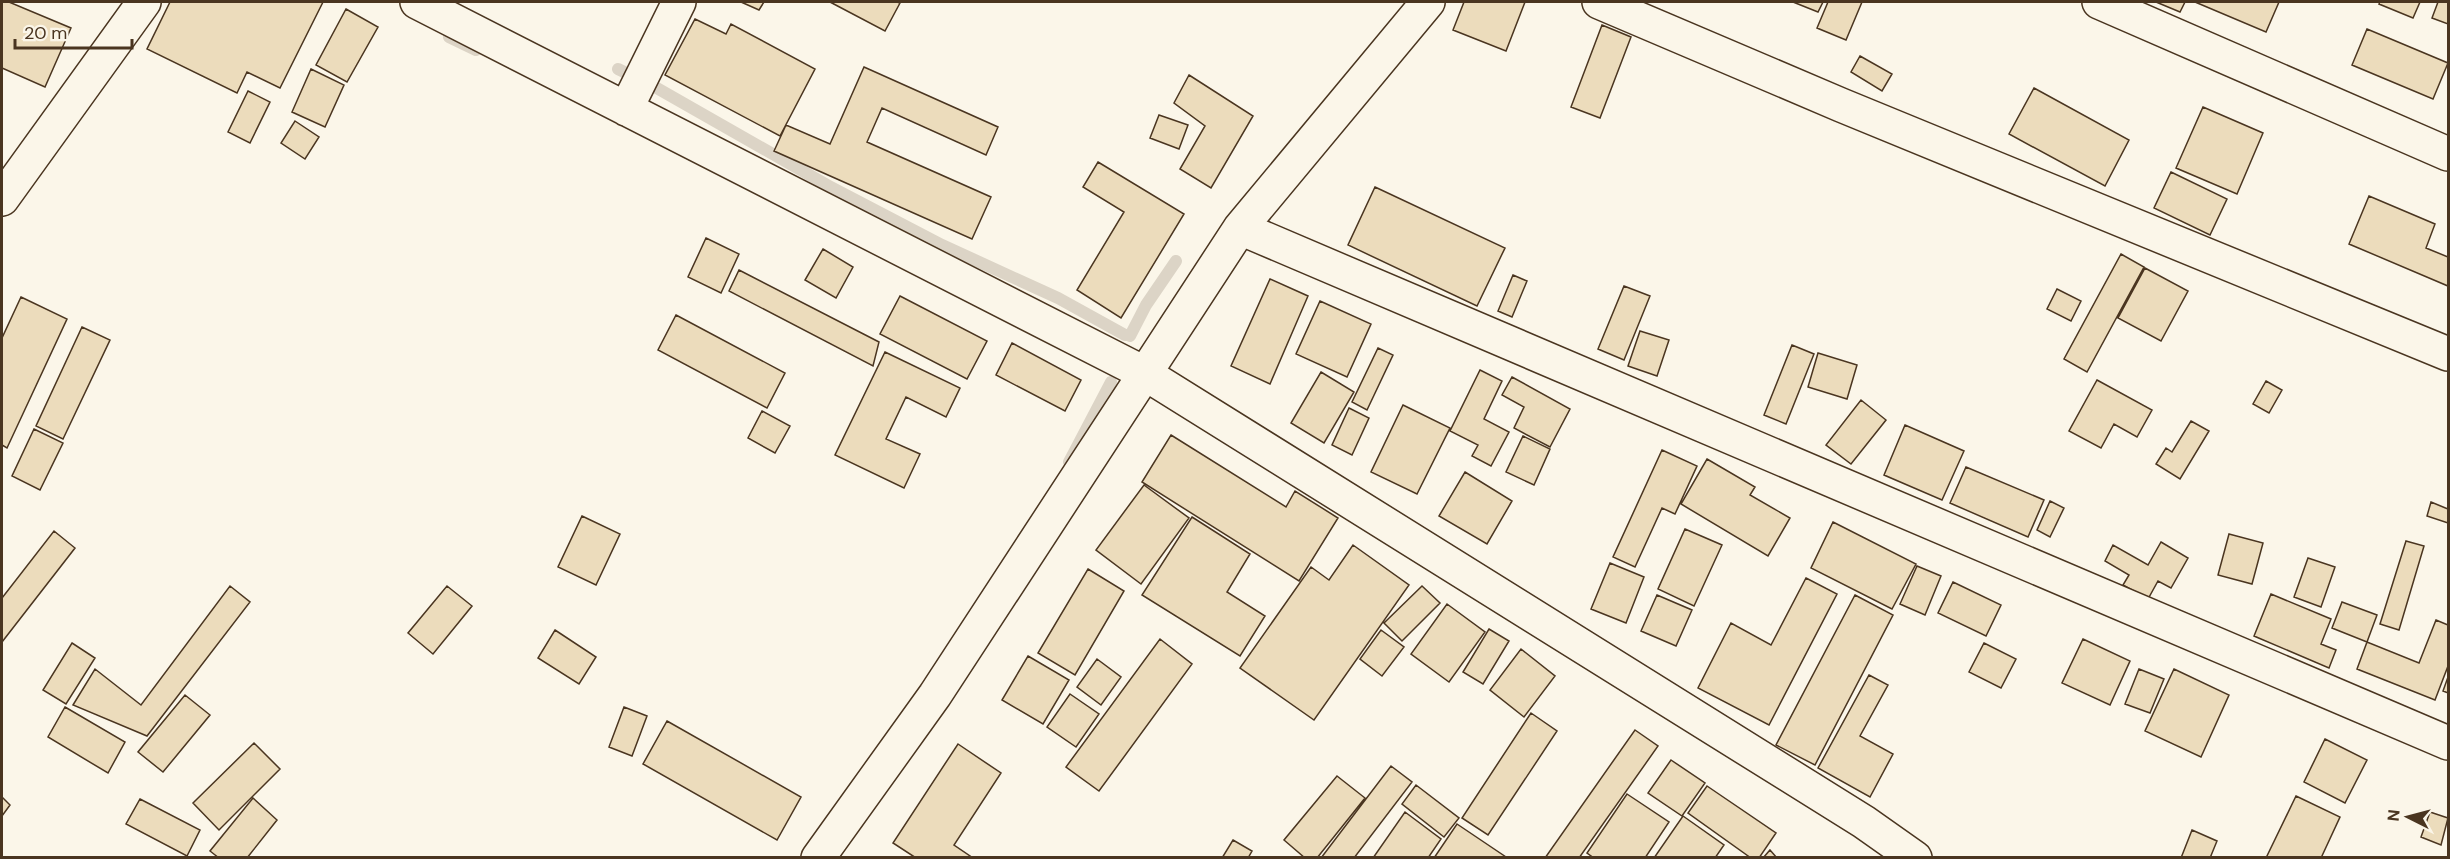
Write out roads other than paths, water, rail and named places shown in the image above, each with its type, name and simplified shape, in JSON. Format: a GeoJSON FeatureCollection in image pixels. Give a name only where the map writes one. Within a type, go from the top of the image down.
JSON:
{"type":"FeatureCollection","features":[{"type":"Feature","properties":{"kind":"street"},"geometry":{"type":"LineString","coordinates":[[2,199],[144,2]]}},
{"type":"Feature","properties":{"kind":"street"},"geometry":{"type":"LineString","coordinates":[[417,2],[1144,373],[1864,822],[1914,858]]}},
{"type":"Feature","properties":{"kind":"street"},"geometry":{"type":"LineString","coordinates":[[626,109],[679,2]]}},
{"type":"Feature","properties":{"kind":"street"},"geometry":{"type":"LineString","coordinates":[[818,858],[936,695],[1240,228],[1428,2]]}},
{"type":"Feature","properties":{"kind":"street"},"geometry":{"type":"LineString","coordinates":[[1599,2],[1841,105],[2448,354]]}},
{"type":"Feature","properties":{"kind":"street"},"geometry":{"type":"LineString","coordinates":[[2099,2],[2448,154]]}},
{"type":"Feature","properties":{"kind":"street"},"geometry":{"type":"LineString","coordinates":[[1240,228],[2448,743]]}},
{"type":"Feature","properties":{"kind":"waterway"},"geometry":{"type":"LineString","coordinates":[[449,37],[476,50]]}},
{"type":"Feature","properties":{"kind":"waterway"},"geometry":{"type":"LineString","coordinates":[[618,69],[655,87],[827,185],[942,245],[1058,298],[1125,335]]}},
{"type":"Feature","properties":{"kind":"waterway"},"geometry":{"type":"LineString","coordinates":[[1130,336],[1146,305],[1176,261]]}},
{"type":"Feature","properties":{"kind":"waterway"},"geometry":{"type":"LineString","coordinates":[[1069,462],[1111,382]]}}]}
